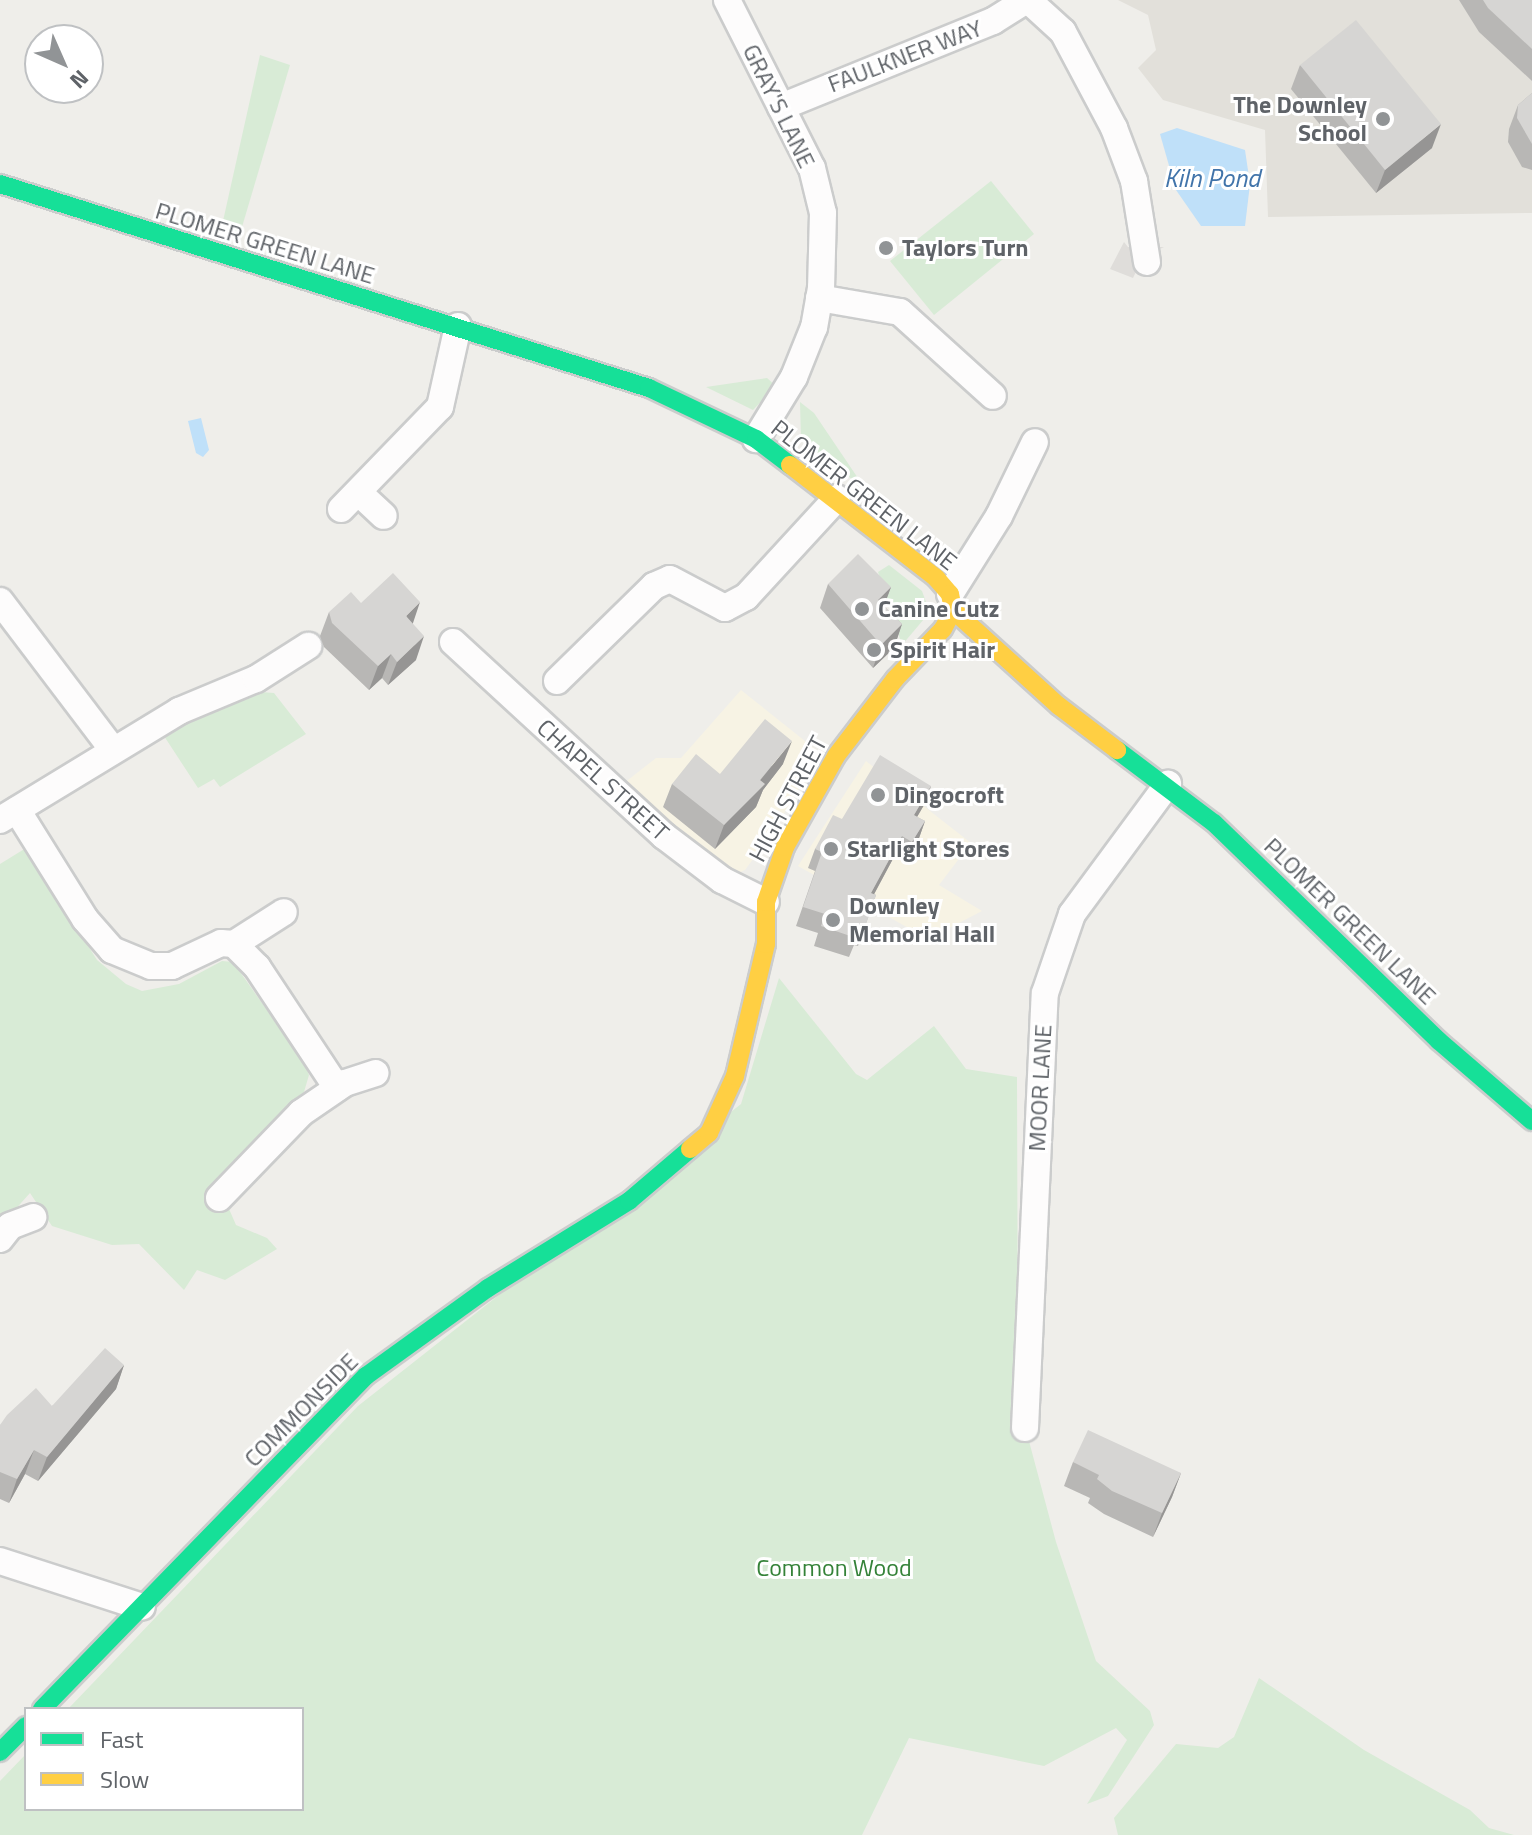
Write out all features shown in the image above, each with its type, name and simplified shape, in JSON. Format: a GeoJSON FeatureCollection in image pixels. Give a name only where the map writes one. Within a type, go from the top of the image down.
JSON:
{"type":"FeatureCollection","features":[{"type":"Feature","properties":{"kind":"street","name":"GRAY'S LANE"},"geometry":{"type":"LineString","coordinates":[[727,0],[812,168],[823,213],[819,298],[794,377],[756,439]]}},
{"type":"Feature","properties":{"kind":"street","name":"FAULKNER WAY"},"geometry":{"type":"LineString","coordinates":[[781,107],[993,21],[1027,0],[1063,32],[1114,128],[1134,181],[1147,262]]}},
{"type":"Feature","properties":{"kind":"street","name":"PLOMER GREEN LANE"},"geometry":{"type":"LineString","coordinates":[[0,184],[649,388],[756,439],[837,498],[1059,706],[1168,784],[1231,838],[1469,1070],[1532,1121]]}},
{"type":"Feature","properties":{"kind":"street"},"geometry":{"type":"LineString","coordinates":[[819,298],[900,312],[993,396]]}},
{"type":"Feature","properties":{"kind":"street"},"geometry":{"type":"LineString","coordinates":[[384,516],[350,500],[440,407],[458,326]]}},
{"type":"Feature","properties":{"kind":"street"},"geometry":{"type":"LineString","coordinates":[[951,602],[999,516],[1035,442]]}},
{"type":"Feature","properties":{"kind":"street"},"geometry":{"type":"LineString","coordinates":[[557,681],[654,586],[670,579],[688,585],[725,608],[746,597],[837,498]]}},
{"type":"Feature","properties":{"kind":"street"},"geometry":{"type":"LineString","coordinates":[[0,601],[113,750]]}},
{"type":"Feature","properties":{"kind":"street","name":"HIGH STREET"},"geometry":{"type":"LineString","coordinates":[[709,1133],[735,1076],[760,976],[766,902],[785,847],[836,756],[895,679],[943,629],[951,602]]}},
{"type":"Feature","properties":{"kind":"street","name":"CHAPEL STREET"},"geometry":{"type":"LineString","coordinates":[[453,642],[664,836],[722,880],[766,902]]}},
{"type":"Feature","properties":{"kind":"street"},"geometry":{"type":"LineString","coordinates":[[284,912],[234,944],[221,943],[172,966],[151,966],[121,955],[85,919],[8,815],[179,711],[256,679],[308,646]]}},
{"type":"Feature","properties":{"kind":"street","name":"MOOR LANE"},"geometry":{"type":"LineString","coordinates":[[1025,1428],[1045,993],[1072,914],[1168,784]]}},
{"type":"Feature","properties":{"kind":"street"},"geometry":{"type":"LineString","coordinates":[[234,944],[257,967],[337,1088]]}},
{"type":"Feature","properties":{"kind":"street"},"geometry":{"type":"LineString","coordinates":[[219,1198],[301,1113],[337,1088],[375,1073]]}},
{"type":"Feature","properties":{"kind":"street","name":"COMMONSIDE"},"geometry":{"type":"LineString","coordinates":[[44,1707],[366,1376],[488,1288],[629,1201],[709,1133]]}},
{"type":"Feature","properties":{"kind":"street"},"geometry":{"type":"LineString","coordinates":[[0,1239],[10,1226],[33,1217]]}},
{"type":"Feature","properties":{"kind":"street"},"geometry":{"type":"LineString","coordinates":[[0,1561],[142,1607]]}},
{"type":"Feature","properties":{"kind":"street"},"geometry":{"type":"LineString","coordinates":[[0,1752],[24,1728]]}},
{"type":"Feature","properties":{"kind":"shaded area","name":"The Downley School"},"geometry":{"type":"Polygon","coordinates":[[[1118,0],[1532,0],[1532,213],[1268,217],[1265,130],[1163,100],[1138,68],[1156,50],[1148,15],[1118,0]]]}},
{"type":"Feature","properties":{"kind":"shaded area"},"geometry":{"type":"Polygon","coordinates":[[[1124,242],[1128,247],[1164,247],[1143,257],[1133,278],[1110,269],[1124,242]]]}},
{"type":"Feature","properties":{"kind":"shaded area"},"geometry":{"type":"Polygon","coordinates":[[[741,690],[820,753],[773,832],[745,870],[736,874],[726,873],[619,787],[656,758],[681,758],[741,690]]]}},
{"type":"Feature","properties":{"kind":"shaded area"},"geometry":{"type":"Polygon","coordinates":[[[866,761],[971,843],[939,885],[982,911],[928,939],[798,866],[866,761]]]}},
{"type":"Feature","properties":{"kind":"green space"},"geometry":{"type":"Polygon","coordinates":[[[260,55],[290,65],[239,237],[223,221],[260,55]]]}},
{"type":"Feature","properties":{"kind":"green space"},"geometry":{"type":"Polygon","coordinates":[[[991,181],[1034,234],[934,315],[890,261],[991,181]]]}},
{"type":"Feature","properties":{"kind":"green space"},"geometry":{"type":"Polygon","coordinates":[[[767,378],[776,386],[753,410],[706,387],[767,378]]]}},
{"type":"Feature","properties":{"kind":"green space"},"geometry":{"type":"Polygon","coordinates":[[[800,402],[814,413],[866,490],[801,440],[800,402]]]}},
{"type":"Feature","properties":{"kind":"green space"},"geometry":{"type":"Polygon","coordinates":[[[889,565],[922,591],[926,602],[924,619],[902,645],[878,572],[889,565]]]}},
{"type":"Feature","properties":{"kind":"green space"},"geometry":{"type":"Polygon","coordinates":[[[261,692],[274,693],[306,734],[220,787],[214,779],[198,788],[164,736],[203,711],[261,692]]]}},
{"type":"Feature","properties":{"kind":"green space"},"geometry":{"type":"Polygon","coordinates":[[[26,848],[97,960],[126,984],[142,991],[179,984],[222,961],[233,962],[303,1061],[309,1075],[304,1092],[291,1102],[294,1107],[226,1202],[236,1225],[267,1238],[277,1249],[225,1280],[197,1270],[184,1290],[139,1244],[112,1245],[52,1226],[30,1193],[12,1213],[0,1214],[0,864],[26,848]]]}},
{"type":"Feature","properties":{"kind":"green space","name":"Common Wood"},"geometry":{"type":"Polygon","coordinates":[[[779,978],[856,1074],[867,1080],[934,1026],[966,1069],[1017,1077],[1018,1400],[1056,1542],[1096,1661],[1150,1711],[1154,1725],[1108,1796],[1087,1804],[1127,1740],[1116,1728],[1044,1766],[909,1738],[862,1835],[0,1835],[0,1781],[24,1756],[24,1811],[304,1811],[304,1707],[70,1707],[358,1406],[741,1104],[779,978]]]}},
{"type":"Feature","properties":{"kind":"green space"},"geometry":{"type":"Polygon","coordinates":[[[1259,1678],[1364,1750],[1470,1810],[1489,1828],[1514,1835],[1118,1835],[1114,1818],[1176,1744],[1218,1748],[1234,1737],[1259,1678]]]}},
{"type":"Feature","properties":{"kind":"water","name":"Kiln Pond"},"geometry":{"type":"Polygon","coordinates":[[[1177,128],[1245,150],[1250,184],[1245,226],[1201,226],[1176,190],[1160,134],[1177,128]]]}},
{"type":"Feature","properties":{"kind":"water"},"geometry":{"type":"Polygon","coordinates":[[[201,418],[209,450],[203,457],[196,453],[188,421],[201,418]]]}},
{"type":"Feature","properties":{"kind":"building"},"geometry":{"type":"Polygon","coordinates":[[[1483,0],[1532,0],[1532,49],[1488,8],[1483,0]]]}},
{"type":"Feature","properties":{"kind":"building"},"geometry":{"type":"Polygon","coordinates":[[[1356,20],[1441,124],[1385,170],[1300,65],[1356,20]]]}},
{"type":"Feature","properties":{"kind":"building"},"geometry":{"type":"Polygon","coordinates":[[[1532,93],[1532,144],[1517,118],[1518,105],[1532,93]]]}},
{"type":"Feature","properties":{"kind":"building"},"geometry":{"type":"Polygon","coordinates":[[[858,554],[891,587],[878,600],[902,624],[881,645],[828,584],[858,554]]]}},
{"type":"Feature","properties":{"kind":"building"},"geometry":{"type":"Polygon","coordinates":[[[393,573],[420,602],[406,616],[424,636],[397,662],[391,654],[378,666],[332,623],[329,612],[351,592],[361,603],[393,573]]]}},
{"type":"Feature","properties":{"kind":"building"},"geometry":{"type":"Polygon","coordinates":[[[765,719],[792,741],[760,780],[765,784],[724,825],[672,784],[696,754],[720,774],[765,719]]]}},
{"type":"Feature","properties":{"kind":"building"},"geometry":{"type":"Polygon","coordinates":[[[880,755],[931,786],[914,815],[925,821],[912,842],[902,836],[871,893],[876,895],[865,927],[860,925],[856,938],[821,926],[825,914],[803,907],[822,852],[815,849],[833,815],[842,819],[880,755]]]}},
{"type":"Feature","properties":{"kind":"building"},"geometry":{"type":"Polygon","coordinates":[[[105,1348],[124,1365],[47,1457],[34,1450],[17,1479],[0,1472],[0,1425],[7,1415],[36,1388],[52,1406],[105,1348]]]}},
{"type":"Feature","properties":{"kind":"building"},"geometry":{"type":"Polygon","coordinates":[[[1088,1430],[1181,1473],[1162,1513],[1112,1491],[1097,1479],[1099,1475],[1073,1462],[1088,1430]]]}},
{"type":"Feature","properties":{"kind":"traffic: fast"},"geometry":{"type":"LineString","coordinates":[[0,184],[649,388],[756,439],[790,465]]}},
{"type":"Feature","properties":{"kind":"traffic: fast"},"geometry":{"type":"LineString","coordinates":[[1117,750],[1214,823],[1439,1041],[1532,1121]]}},
{"type":"Feature","properties":{"kind":"traffic: fast"},"geometry":{"type":"LineString","coordinates":[[44,1707],[366,1376],[488,1288],[629,1201],[690,1149]]}},
{"type":"Feature","properties":{"kind":"traffic: fast"},"geometry":{"type":"LineString","coordinates":[[0,1752],[24,1728]]}},
{"type":"Feature","properties":{"kind":"traffic: slow"},"geometry":{"type":"LineString","coordinates":[[790,465],[936,578],[950,594],[953,610],[1059,706],[1117,750]]}},
{"type":"Feature","properties":{"kind":"traffic: slow"},"geometry":{"type":"LineString","coordinates":[[690,1149],[709,1133],[735,1076],[766,944],[766,902],[785,847],[836,756],[895,679],[943,629],[953,610]]}},
{"type":"Feature","properties":{"kind":"place","name":"The Downley School"},"geometry":{"type":"Point","coordinates":[1383,119]}},
{"type":"Feature","properties":{"kind":"place","name":"Taylors Turn"},"geometry":{"type":"Point","coordinates":[886,248]}},
{"type":"Feature","properties":{"kind":"place","name":"Canine Cutz"},"geometry":{"type":"Point","coordinates":[862,609]}},
{"type":"Feature","properties":{"kind":"place","name":"Spirit Hair"},"geometry":{"type":"Point","coordinates":[874,650]}},
{"type":"Feature","properties":{"kind":"place","name":"Dingocroft"},"geometry":{"type":"Point","coordinates":[878,795]}},
{"type":"Feature","properties":{"kind":"place","name":"Starlight Stores"},"geometry":{"type":"Point","coordinates":[831,849]}},
{"type":"Feature","properties":{"kind":"place","name":"Downley Memorial Hall"},"geometry":{"type":"Point","coordinates":[833,920]}}]}
